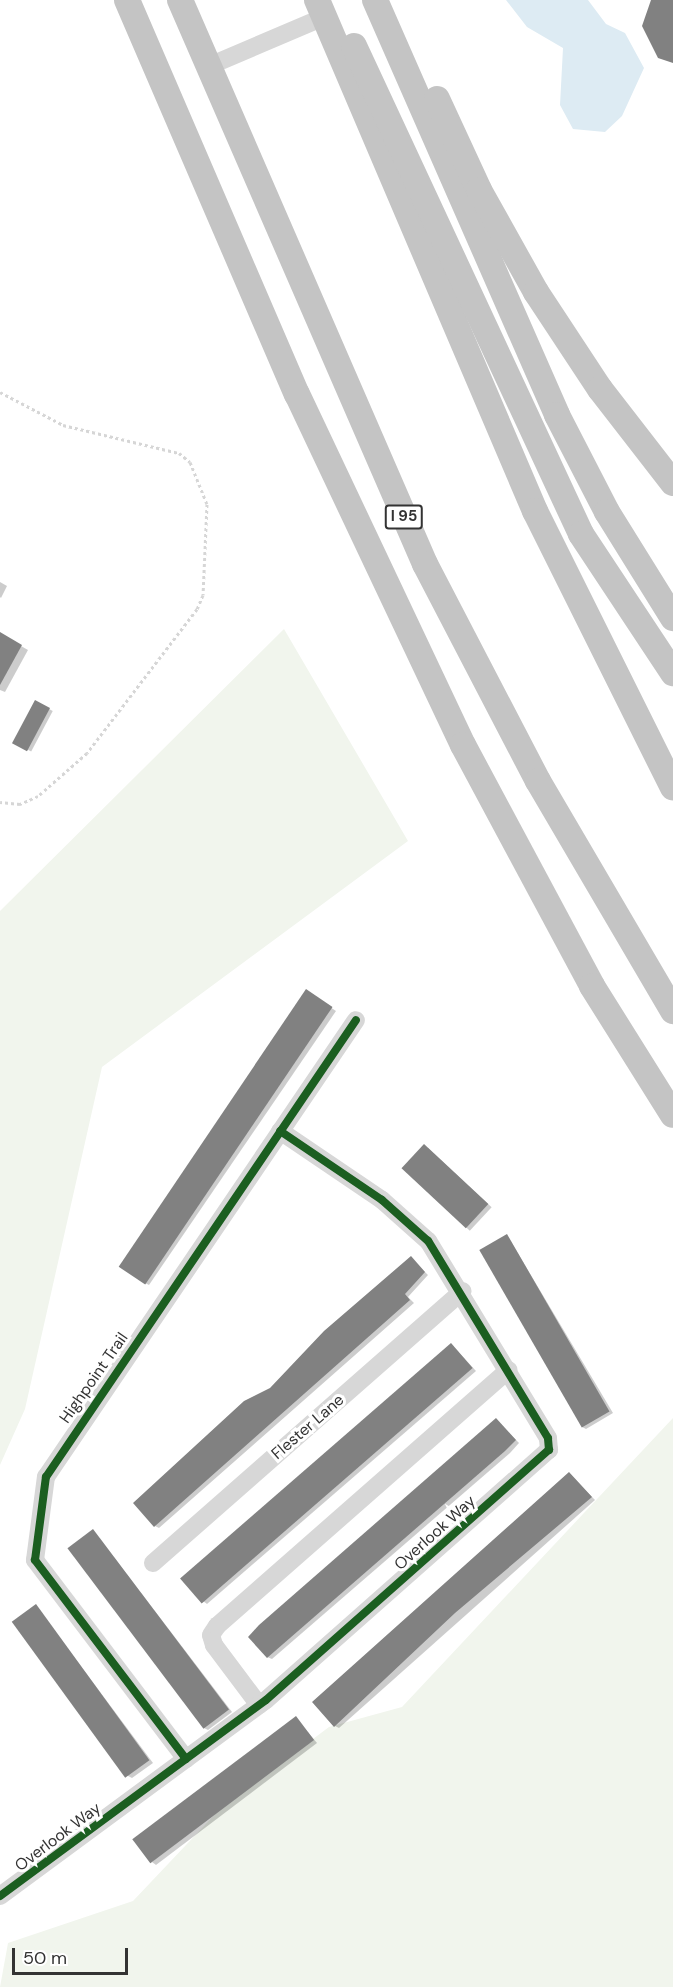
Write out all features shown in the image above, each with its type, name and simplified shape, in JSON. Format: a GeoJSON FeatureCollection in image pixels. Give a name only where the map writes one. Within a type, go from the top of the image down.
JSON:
{"type":"FeatureCollection","features":[{"type":"Feature","properties":{"kind":"highway"},"geometry":{"type":"LineString","coordinates":[[127,0],[292,384],[463,745],[592,986],[673,1115]]}},
{"type":"Feature","properties":{"kind":"highway","name":"I 95"},"geometry":{"type":"LineString","coordinates":[[180,0],[425,564],[538,781],[673,1011]]}},
{"type":"Feature","properties":{"kind":"highway"},"geometry":{"type":"LineString","coordinates":[[375,0],[557,415],[607,512],[673,618]]}},
{"type":"Feature","properties":{"kind":"highway"},"geometry":{"type":"LineString","coordinates":[[392,0],[479,190],[536,292],[600,388],[673,483]]}},
{"type":"Feature","properties":{"kind":"highway"},"geometry":{"type":"LineString","coordinates":[[325,6],[581,534],[673,673]]}},
{"type":"Feature","properties":{"kind":"highway"},"geometry":{"type":"LineString","coordinates":[[325,6],[536,511],[673,788]]}},
{"type":"Feature","properties":{"kind":"street"},"geometry":{"type":"LineString","coordinates":[[209,66],[325,6]]}},
{"type":"Feature","properties":{"kind":"street","name":"Highpoint Trail"},"geometry":{"type":"LineString","coordinates":[[186,1759],[35,1560],[36,1530],[55,1458],[356,1020]]}},
{"type":"Feature","properties":{"kind":"street","name":"Overlook Way"},"geometry":{"type":"LineString","coordinates":[[0,1896],[260,1705],[549,1450],[548,1438],[463,1291],[410,1221],[280,1131]]}},
{"type":"Feature","properties":{"kind":"street","name":"Flester Lane"},"geometry":{"type":"LineString","coordinates":[[153,1563],[463,1291]]}},
{"type":"Feature","properties":{"kind":"street"},"geometry":{"type":"LineString","coordinates":[[260,1705],[214,1645],[211,1635],[217,1626],[508,1370]]}},
{"type":"Feature","properties":{"kind":"path"},"geometry":{"type":"LineString","coordinates":[[0,392],[63,425],[179,453],[190,462],[207,504],[203,595],[197,609],[87,753],[38,796],[20,804],[0,802]]}},
{"type":"Feature","properties":{"kind":"shaded area"},"geometry":{"type":"Polygon","coordinates":[[[506,0],[588,0],[606,24],[625,33],[644,68],[622,116],[605,132],[573,129],[560,105],[563,48],[527,27],[506,0]]]}},
{"type":"Feature","properties":{"kind":"shaded area"},"geometry":{"type":"Polygon","coordinates":[[[284,629],[408,841],[102,1067],[25,1409],[0,1465],[0,911],[284,629]]]}},
{"type":"Feature","properties":{"kind":"shaded area"},"geometry":{"type":"Polygon","coordinates":[[[673,1418],[673,1987],[0,1987],[8,1943],[133,1901],[221,1808],[329,1727],[402,1707],[673,1418]]]}},
{"type":"Feature","properties":{"kind":"building"},"geometry":{"type":"Polygon","coordinates":[[[651,0],[673,0],[673,63],[658,58],[642,26],[651,0]]]}},
{"type":"Feature","properties":{"kind":"building"},"geometry":{"type":"Polygon","coordinates":[[[0,632],[22,645],[0,685],[0,632]]]}},
{"type":"Feature","properties":{"kind":"building"},"geometry":{"type":"Polygon","coordinates":[[[35,700],[50,708],[27,751],[12,743],[35,700]]]}},
{"type":"Feature","properties":{"kind":"building"},"geometry":{"type":"Polygon","coordinates":[[[306,989],[333,1007],[145,1285],[119,1267],[306,989]]]}},
{"type":"Feature","properties":{"kind":"building"},"geometry":{"type":"Polygon","coordinates":[[[424,1144],[488,1204],[466,1228],[401,1168],[424,1144]]]}},
{"type":"Feature","properties":{"kind":"building"},"geometry":{"type":"Polygon","coordinates":[[[507,1234],[610,1412],[582,1428],[479,1250],[507,1234]]]}},
{"type":"Feature","properties":{"kind":"building"},"geometry":{"type":"Polygon","coordinates":[[[411,1256],[425,1272],[405,1294],[410,1300],[154,1527],[133,1503],[244,1401],[270,1388],[324,1331],[411,1256]]]}},
{"type":"Feature","properties":{"kind":"building"},"geometry":{"type":"Polygon","coordinates":[[[451,1343],[473,1368],[202,1603],[180,1579],[451,1343]]]}},
{"type":"Feature","properties":{"kind":"building"},"geometry":{"type":"Polygon","coordinates":[[[496,1418],[516,1440],[267,1658],[248,1637],[259,1625],[496,1418]]]}},
{"type":"Feature","properties":{"kind":"building"},"geometry":{"type":"Polygon","coordinates":[[[569,1472],[592,1497],[455,1613],[334,1727],[312,1702],[569,1472]]]}},
{"type":"Feature","properties":{"kind":"building"},"geometry":{"type":"Polygon","coordinates":[[[93,1529],[229,1709],[203,1729],[67,1548],[93,1529]]]}},
{"type":"Feature","properties":{"kind":"building"},"geometry":{"type":"Polygon","coordinates":[[[36,1604],[149,1760],[125,1778],[12,1622],[36,1604]]]}},
{"type":"Feature","properties":{"kind":"building"},"geometry":{"type":"Polygon","coordinates":[[[296,1716],[314,1740],[150,1863],[132,1839],[296,1716]]]}},
{"type":"Feature","properties":{"kind":"cycle path"},"geometry":{"type":"LineString","coordinates":[[186,1759],[35,1560],[46,1477],[356,1020]]}},
{"type":"Feature","properties":{"kind":"cycle path"},"geometry":{"type":"LineString","coordinates":[[0,1896],[266,1700],[549,1450],[548,1438],[428,1241],[382,1200],[280,1131]]}}]}
